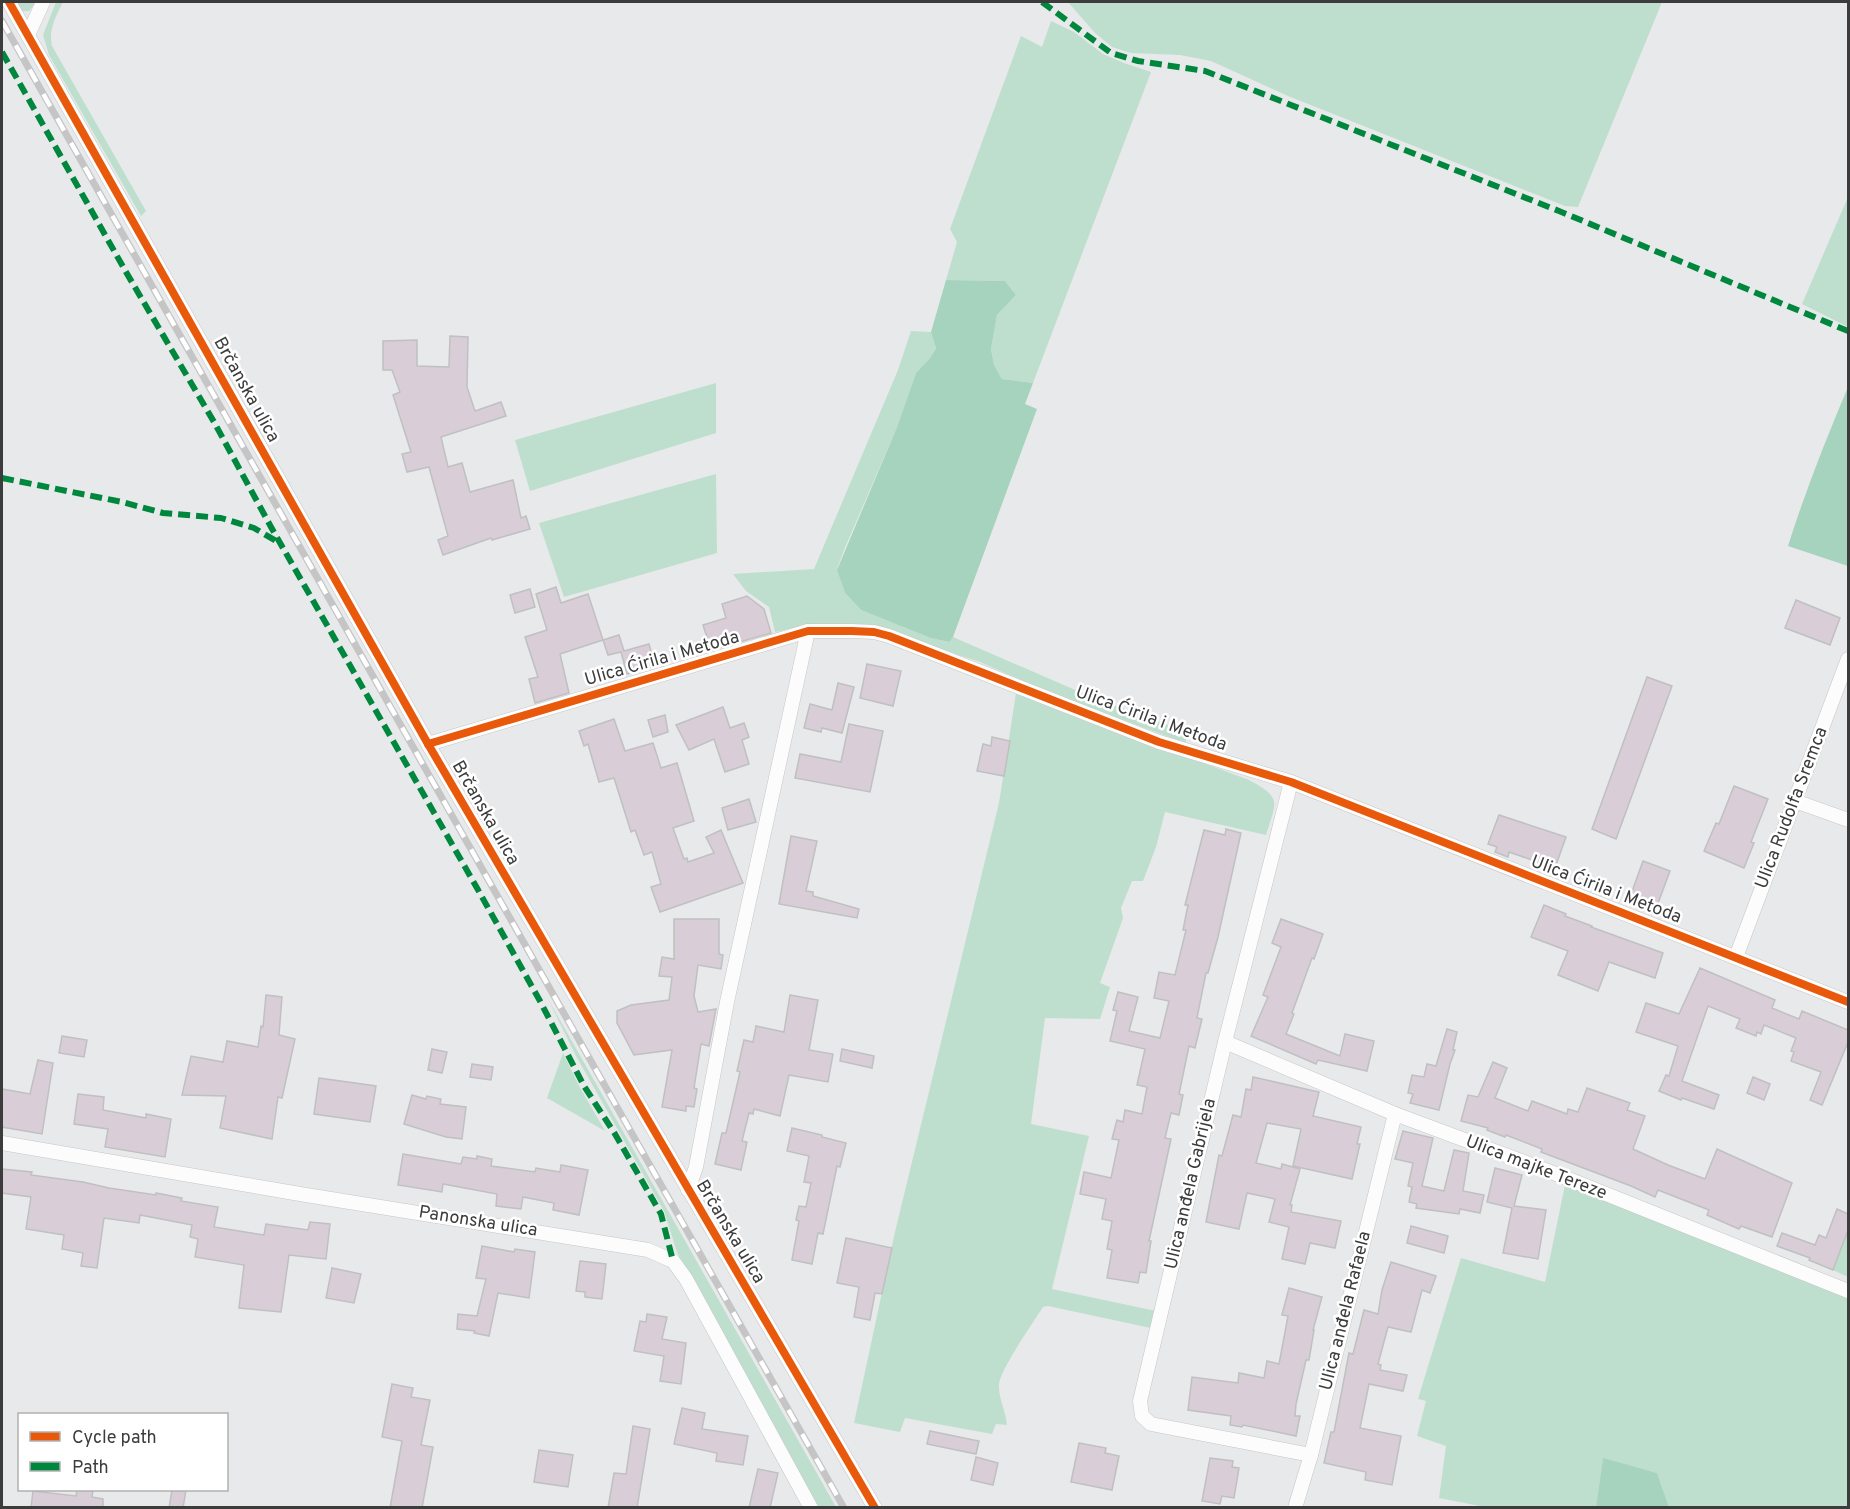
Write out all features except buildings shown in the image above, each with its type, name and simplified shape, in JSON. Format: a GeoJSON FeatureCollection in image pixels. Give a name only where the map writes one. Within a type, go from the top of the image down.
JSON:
{"type":"FeatureCollection","features":[{"type":"Feature","properties":{"kind":"street","name":"Brčanska ulica"},"geometry":{"type":"LineString","coordinates":[[9,2],[428,744],[875,1508]]}},
{"type":"Feature","properties":{"kind":"street"},"geometry":{"type":"LineString","coordinates":[[28,35],[43,2]]}},
{"type":"Feature","properties":{"kind":"street","name":"Brčanska ulica"},"geometry":{"type":"LineString","coordinates":[[688,1190],[696,1167],[727,1002],[808,632]]}},
{"type":"Feature","properties":{"kind":"street","name":"Ulica Ćirila i Metoda"},"geometry":{"type":"LineString","coordinates":[[428,744],[808,632],[874,632],[1159,742],[1291,782],[1848,1002]]}},
{"type":"Feature","properties":{"kind":"street","name":"Ulica Rudolfa Sremca"},"geometry":{"type":"LineString","coordinates":[[1736,957],[1848,658]]}},
{"type":"Feature","properties":{"kind":"street","name":"Ulica anđela Gabrijela"},"geometry":{"type":"LineString","coordinates":[[1291,782],[1225,1042],[1140,1401],[1142,1416],[1151,1424],[1311,1455]]}},
{"type":"Feature","properties":{"kind":"street"},"geometry":{"type":"LineString","coordinates":[[1795,801],[1848,820]]}},
{"type":"Feature","properties":{"kind":"street","name":"Ulica majke Tereze"},"geometry":{"type":"LineString","coordinates":[[1225,1042],[1395,1114],[1556,1174],[1848,1291]]}},
{"type":"Feature","properties":{"kind":"street","name":"Ulica anđela Rafaela"},"geometry":{"type":"LineString","coordinates":[[1295,1508],[1311,1455],[1395,1114]]}},
{"type":"Feature","properties":{"kind":"street","name":"Panonska ulica"},"geometry":{"type":"LineString","coordinates":[[2,1143],[648,1250],[673,1261],[686,1279],[811,1508]]}},
{"type":"Feature","properties":{"kind":"green space"},"geometry":{"type":"Polygon","coordinates":[[[13,2],[36,2],[29,11],[23,11],[13,2]]]}},
{"type":"Feature","properties":{"kind":"green space"},"geometry":{"type":"Polygon","coordinates":[[[56,2],[63,2],[52,29],[52,46],[146,211],[141,216],[49,55],[43,35],[56,2]]]}},
{"type":"Feature","properties":{"kind":"green space"},"geometry":{"type":"Polygon","coordinates":[[[1068,2],[1662,2],[1578,207],[1565,206],[1288,96],[1211,61],[1180,55],[1131,53],[1112,47],[1095,33],[1068,2]]]}},
{"type":"Feature","properties":{"kind":"green space"},"geometry":{"type":"Polygon","coordinates":[[[1051,21],[1074,32],[1103,54],[1151,72],[1033,383],[1002,379],[994,365],[991,349],[997,315],[1016,295],[1005,281],[946,280],[957,242],[950,229],[1021,36],[1042,47],[1051,21]]]}},
{"type":"Feature","properties":{"kind":"green space"},"geometry":{"type":"Polygon","coordinates":[[[1848,197],[1848,327],[1802,304],[1848,197]]]}},
{"type":"Feature","properties":{"kind":"green space"},"geometry":{"type":"Polygon","coordinates":[[[946,280],[1005,281],[1016,295],[997,315],[991,349],[994,365],[1002,379],[1033,383],[1025,404],[1037,409],[953,637],[949,642],[931,638],[861,610],[845,593],[837,570],[897,427],[916,373],[936,348],[931,332],[946,280]]]}},
{"type":"Feature","properties":{"kind":"green space"},"geometry":{"type":"Polygon","coordinates":[[[911,331],[931,332],[936,347],[930,358],[916,373],[897,427],[844,550],[837,569],[845,593],[861,610],[932,638],[948,642],[953,637],[1089,696],[1189,733],[1185,743],[1041,689],[980,662],[909,639],[807,625],[775,632],[769,607],[746,591],[733,574],[814,569],[898,370],[911,331]]]}},
{"type":"Feature","properties":{"kind":"green space"},"geometry":{"type":"Polygon","coordinates":[[[716,383],[716,433],[530,491],[515,440],[716,383]]]}},
{"type":"Feature","properties":{"kind":"green space"},"geometry":{"type":"Polygon","coordinates":[[[1848,387],[1848,566],[1788,546],[1816,466],[1848,387]]]}},
{"type":"Feature","properties":{"kind":"green space"},"geometry":{"type":"Polygon","coordinates":[[[716,474],[717,553],[564,597],[539,523],[716,474]]]}},
{"type":"Feature","properties":{"kind":"green space"},"geometry":{"type":"Polygon","coordinates":[[[1016,693],[1249,780],[1272,797],[1274,808],[1266,835],[1165,812],[1156,847],[1143,881],[1132,881],[1121,908],[1123,918],[1100,983],[1110,987],[1100,1019],[1045,1018],[1031,1124],[1089,1136],[1052,1289],[1156,1311],[1151,1328],[1048,1306],[1043,1307],[1001,1377],[999,1389],[1007,1425],[996,1424],[992,1434],[905,1418],[900,1432],[854,1423],[895,1232],[999,803],[1016,693]]]}},
{"type":"Feature","properties":{"kind":"green space"},"geometry":{"type":"Polygon","coordinates":[[[548,999],[836,1507],[817,1507],[677,1252],[664,1211],[576,1056],[548,999]]]}},
{"type":"Feature","properties":{"kind":"green space"},"geometry":{"type":"Polygon","coordinates":[[[563,1053],[579,1086],[605,1131],[547,1098],[563,1053]]]}},
{"type":"Feature","properties":{"kind":"green space"},"geometry":{"type":"Polygon","coordinates":[[[1565,1185],[1848,1295],[1848,1507],[1669,1507],[1657,1473],[1603,1459],[1596,1507],[1485,1507],[1439,1498],[1446,1446],[1417,1436],[1426,1401],[1418,1399],[1461,1258],[1545,1282],[1565,1185]]]}},
{"type":"Feature","properties":{"kind":"green space"},"geometry":{"type":"Polygon","coordinates":[[[1848,1230],[1848,1277],[1833,1270],[1848,1230]]]}},
{"type":"Feature","properties":{"kind":"green space"},"geometry":{"type":"Polygon","coordinates":[[[1603,1458],[1657,1473],[1669,1507],[1596,1507],[1603,1458]]]}},
{"type":"Feature","properties":{"kind":"railway"},"geometry":{"type":"LineString","coordinates":[[2,21],[844,1508]]}},
{"type":"Feature","properties":{"kind":"marked path"},"geometry":{"type":"LineString","coordinates":[[1042,2],[1111,53],[1138,61],[1205,71],[1559,211],[1848,331]]}},
{"type":"Feature","properties":{"kind":"marked path"},"geometry":{"type":"LineString","coordinates":[[2,52],[477,888],[584,1086],[615,1134],[661,1214],[673,1261]]}},
{"type":"Feature","properties":{"kind":"marked path"},"geometry":{"type":"LineString","coordinates":[[2,478],[122,502],[163,513],[221,518],[254,528],[278,542]]}},
{"type":"Feature","properties":{"kind":"cycle path"},"geometry":{"type":"LineString","coordinates":[[9,2],[428,744],[875,1508]]}},
{"type":"Feature","properties":{"kind":"cycle path"},"geometry":{"type":"LineString","coordinates":[[428,744],[808,631],[874,632],[1159,742],[1291,782],[1848,1002]]}}]}
